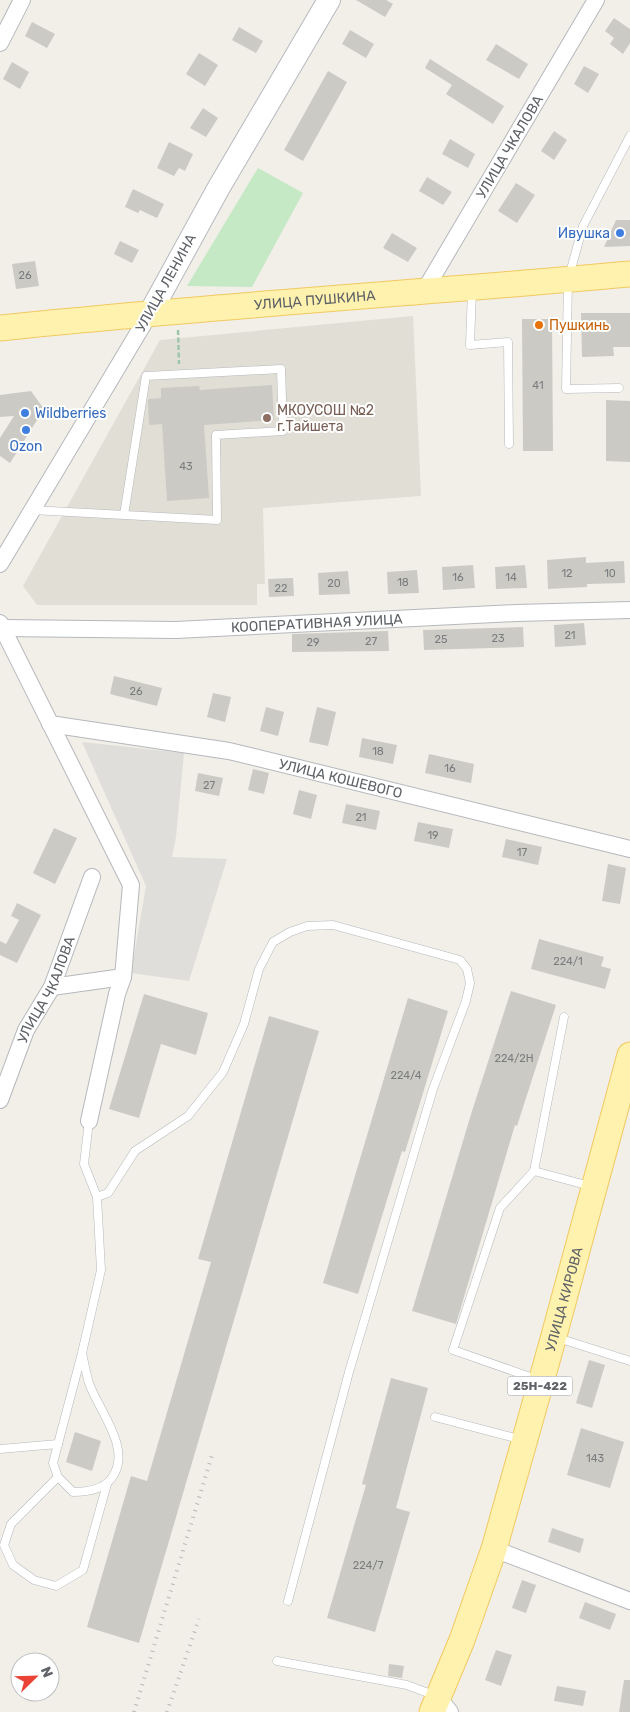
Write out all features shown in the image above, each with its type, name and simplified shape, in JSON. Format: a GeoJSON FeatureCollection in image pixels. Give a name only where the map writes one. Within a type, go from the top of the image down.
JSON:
{"type":"FeatureCollection","features":[{"type":"Feature","properties":{"kind":"main road","name":"УЛИЦА ЛЕНИНА"},"geometry":{"type":"LineString","coordinates":[[150,313],[218,189],[329,0]]}},
{"type":"Feature","properties":{"kind":"main road","name":"УЛИЦА ПУШКИНА"},"geometry":{"type":"LineString","coordinates":[[0,328],[177,310],[423,293],[630,274]]}},
{"type":"Feature","properties":{"kind":"main road","name":"УЛИЦА КИРОВА"},"geometry":{"type":"LineString","coordinates":[[440,1707],[494,1549],[554,1337],[630,1055]]}},
{"type":"Feature","properties":{"kind":"street"},"geometry":{"type":"LineString","coordinates":[[0,43],[22,0]]}},
{"type":"Feature","properties":{"kind":"street","name":"УЛИЦА ЧКАЛОВА"},"geometry":{"type":"LineString","coordinates":[[423,293],[596,0]]}},
{"type":"Feature","properties":{"kind":"street","name":"УЛИЦА ЛЕНИНА"},"geometry":{"type":"LineString","coordinates":[[0,564],[150,313]]}},
{"type":"Feature","properties":{"kind":"street","name":"КООПЕРАТИВНАЯ УЛИЦА"},"geometry":{"type":"LineString","coordinates":[[2,626],[176,630],[516,613],[630,610]]}},
{"type":"Feature","properties":{"kind":"street"},"geometry":{"type":"LineString","coordinates":[[2,626],[131,885],[122,977],[89,1121]]}},
{"type":"Feature","properties":{"kind":"street","name":"УЛИЦА КОШЕВОГО"},"geometry":{"type":"LineString","coordinates":[[50,724],[229,751],[630,849]]}},
{"type":"Feature","properties":{"kind":"street","name":"УЛИЦА ЧКАЛОВА"},"geometry":{"type":"LineString","coordinates":[[0,1100],[26,1030],[52,987],[92,877]]}},
{"type":"Feature","properties":{"kind":"street"},"geometry":{"type":"LineString","coordinates":[[52,987],[122,977]]}},
{"type":"Feature","properties":{"kind":"street"},"geometry":{"type":"LineString","coordinates":[[494,1549],[630,1601]]}},
{"type":"Feature","properties":{"kind":"lane"},"geometry":{"type":"LineString","coordinates":[[619,388],[566,388],[568,280],[583,226],[630,136]]}},
{"type":"Feature","properties":{"kind":"lane"},"geometry":{"type":"LineString","coordinates":[[472,288],[470,345],[508,342],[509,444]]}},
{"type":"Feature","properties":{"kind":"lane"},"geometry":{"type":"LineString","coordinates":[[32,510],[124,515],[217,520],[216,435],[283,431],[281,369],[146,376],[124,515]]}},
{"type":"Feature","properties":{"kind":"lane"},"geometry":{"type":"LineString","coordinates":[[97,1197],[108,1193],[135,1151],[188,1116],[223,1072],[244,1024],[259,969],[273,942],[290,932],[307,926],[332,925],[460,960],[467,969],[470,983],[466,1001],[434,1089],[349,1372],[288,1601]]}},
{"type":"Feature","properties":{"kind":"lane"},"geometry":{"type":"LineString","coordinates":[[541,1381],[454,1350],[500,1208],[534,1171],[564,1017]]}},
{"type":"Feature","properties":{"kind":"lane"},"geometry":{"type":"LineString","coordinates":[[89,1121],[84,1164],[97,1197],[101,1270],[53,1463],[58,1477],[73,1492],[89,1492],[107,1484]]}},
{"type":"Feature","properties":{"kind":"lane"},"geometry":{"type":"LineString","coordinates":[[534,1171],[594,1188]]}},
{"type":"Feature","properties":{"kind":"lane"},"geometry":{"type":"LineString","coordinates":[[554,1337],[630,1361]]}},
{"type":"Feature","properties":{"kind":"lane"},"geometry":{"type":"LineString","coordinates":[[58,1477],[11,1524],[4,1545],[14,1565],[34,1580],[56,1586],[83,1570],[107,1484],[118,1466],[119,1448],[89,1383],[82,1352]]}},
{"type":"Feature","properties":{"kind":"lane"},"geometry":{"type":"LineString","coordinates":[[435,1417],[524,1440]]}},
{"type":"Feature","properties":{"kind":"lane"},"geometry":{"type":"LineString","coordinates":[[0,1449],[58,1444]]}},
{"type":"Feature","properties":{"kind":"lane"},"geometry":{"type":"LineString","coordinates":[[276,1661],[407,1685],[440,1707]]}},
{"type":"Feature","properties":{"kind":"path"},"geometry":{"type":"LineString","coordinates":[[177,310],[179,375]]}},
{"type":"Feature","properties":{"kind":"shaded area","name":"МКОУСОШ №2 г.Тайшета"},"geometry":{"type":"Polygon","coordinates":[[[413,316],[421,496],[263,508],[265,584],[257,584],[257,605],[37,605],[23,586],[160,340],[413,316]]]}},
{"type":"Feature","properties":{"kind":"shaded area"},"geometry":{"type":"Polygon","coordinates":[[[82,742],[184,753],[176,837],[172,857],[227,859],[189,981],[131,973],[146,886],[82,742]]]}},
{"type":"Feature","properties":{"kind":"green space"},"geometry":{"type":"Polygon","coordinates":[[[258,168],[303,193],[252,287],[187,286],[258,168]]]}},
{"type":"Feature","properties":{"kind":"building"},"geometry":{"type":"Polygon","coordinates":[[[356,0],[386,0],[393,4],[385,17],[356,0]]]}},
{"type":"Feature","properties":{"kind":"building"},"geometry":{"type":"Polygon","coordinates":[[[614,18],[630,29],[630,43],[623,54],[610,44],[614,38],[605,31],[614,18]]]}},
{"type":"Feature","properties":{"kind":"building"},"geometry":{"type":"Polygon","coordinates":[[[32,22],[55,34],[47,48],[25,36],[32,22]]]}},
{"type":"Feature","properties":{"kind":"building"},"geometry":{"type":"Polygon","coordinates":[[[239,27],[263,41],[256,53],[232,40],[239,27]]]}},
{"type":"Feature","properties":{"kind":"building"},"geometry":{"type":"Polygon","coordinates":[[[350,30],[374,44],[366,58],[342,44],[350,30]]]}},
{"type":"Feature","properties":{"kind":"building"},"geometry":{"type":"Polygon","coordinates":[[[496,44],[528,64],[519,79],[486,60],[496,44]]]}},
{"type":"Feature","properties":{"kind":"building"},"geometry":{"type":"Polygon","coordinates":[[[199,53],[218,65],[205,86],[186,74],[199,53]]]}},
{"type":"Feature","properties":{"kind":"building"},"geometry":{"type":"Polygon","coordinates":[[[430,59],[504,106],[493,124],[446,94],[452,85],[425,68],[430,59]]]}},
{"type":"Feature","properties":{"kind":"building"},"geometry":{"type":"Polygon","coordinates":[[[12,62],[29,72],[20,89],[3,79],[12,62]]]}},
{"type":"Feature","properties":{"kind":"building"},"geometry":{"type":"Polygon","coordinates":[[[584,66],[599,74],[588,93],[574,84],[584,66]]]}},
{"type":"Feature","properties":{"kind":"building"},"geometry":{"type":"Polygon","coordinates":[[[328,71],[347,82],[303,161],[284,150],[328,71]]]}},
{"type":"Feature","properties":{"kind":"building"},"geometry":{"type":"Polygon","coordinates":[[[203,108],[218,118],[206,137],[190,128],[203,108]]]}},
{"type":"Feature","properties":{"kind":"building"},"geometry":{"type":"Polygon","coordinates":[[[554,131],[567,140],[554,160],[541,151],[554,131]]]}},
{"type":"Feature","properties":{"kind":"building"},"geometry":{"type":"Polygon","coordinates":[[[450,139],[475,154],[468,168],[442,154],[450,139]]]}},
{"type":"Feature","properties":{"kind":"building"},"geometry":{"type":"Polygon","coordinates":[[[169,142],[193,154],[185,171],[179,168],[174,176],[157,168],[169,142]]]}},
{"type":"Feature","properties":{"kind":"building"},"geometry":{"type":"Polygon","coordinates":[[[427,177],[452,192],[443,205],[419,191],[427,177]]]}},
{"type":"Feature","properties":{"kind":"building"},"geometry":{"type":"Polygon","coordinates":[[[516,183],[535,195],[517,223],[498,211],[516,183]]]}},
{"type":"Feature","properties":{"kind":"building"},"geometry":{"type":"Polygon","coordinates":[[[133,189],[164,204],[157,218],[140,210],[138,213],[125,207],[133,189]]]}},
{"type":"Feature","properties":{"kind":"building","name":"Ивушка"},"geometry":{"type":"Polygon","coordinates":[[[616,220],[630,220],[630,246],[604,247],[616,220]]]}},
{"type":"Feature","properties":{"kind":"building"},"geometry":{"type":"Polygon","coordinates":[[[392,233],[417,248],[408,262],[383,248],[392,233]]]}},
{"type":"Feature","properties":{"kind":"building"},"geometry":{"type":"Polygon","coordinates":[[[120,241],[139,250],[132,263],[114,254],[120,241]]]}},
{"type":"Feature","properties":{"kind":"building"},"geometry":{"type":"Polygon","coordinates":[[[35,261],[39,286],[16,289],[12,264],[35,261]]]}},
{"type":"Feature","properties":{"kind":"building"},"geometry":{"type":"Polygon","coordinates":[[[581,313],[630,313],[630,347],[613,347],[614,356],[582,357],[581,313]]]}},
{"type":"Feature","properties":{"kind":"building"},"geometry":{"type":"Polygon","coordinates":[[[522,319],[552,319],[553,451],[523,451],[522,319]]]}},
{"type":"Feature","properties":{"kind":"building"},"geometry":{"type":"Polygon","coordinates":[[[272,385],[274,420],[204,425],[209,498],[167,501],[162,424],[149,425],[148,399],[161,398],[161,388],[199,386],[200,390],[272,385]]]}},
{"type":"Feature","properties":{"kind":"building"},"geometry":{"type":"Polygon","coordinates":[[[31,391],[44,409],[10,463],[0,456],[0,438],[14,416],[0,417],[0,395],[31,391]]]}},
{"type":"Feature","properties":{"kind":"building"},"geometry":{"type":"Polygon","coordinates":[[[606,400],[630,401],[630,462],[606,461],[606,400]]]}},
{"type":"Feature","properties":{"kind":"building"},"geometry":{"type":"Polygon","coordinates":[[[586,557],[586,563],[624,561],[625,583],[587,584],[587,587],[548,589],[547,560],[586,557]]]}},
{"type":"Feature","properties":{"kind":"building"},"geometry":{"type":"Polygon","coordinates":[[[473,565],[475,588],[443,590],[442,567],[473,565]]]}},
{"type":"Feature","properties":{"kind":"building"},"geometry":{"type":"Polygon","coordinates":[[[525,565],[527,588],[496,589],[495,567],[525,565]]]}},
{"type":"Feature","properties":{"kind":"building"},"geometry":{"type":"Polygon","coordinates":[[[417,570],[419,593],[388,594],[387,572],[417,570]]]}},
{"type":"Feature","properties":{"kind":"building"},"geometry":{"type":"Polygon","coordinates":[[[348,571],[350,594],[319,595],[318,573],[348,571]]]}},
{"type":"Feature","properties":{"kind":"building"},"geometry":{"type":"Polygon","coordinates":[[[293,578],[294,596],[269,597],[268,579],[293,578]]]}},
{"type":"Feature","properties":{"kind":"building"},"geometry":{"type":"Polygon","coordinates":[[[584,623],[586,645],[555,647],[554,625],[584,623]]]}},
{"type":"Feature","properties":{"kind":"building"},"geometry":{"type":"Polygon","coordinates":[[[523,627],[524,647],[424,650],[423,630],[523,627]]]}},
{"type":"Feature","properties":{"kind":"building"},"geometry":{"type":"Polygon","coordinates":[[[388,631],[389,651],[292,652],[292,634],[388,631]]]}},
{"type":"Feature","properties":{"kind":"building"},"geometry":{"type":"Polygon","coordinates":[[[114,676],[162,688],[157,706],[110,694],[114,676]]]}},
{"type":"Feature","properties":{"kind":"building"},"geometry":{"type":"Polygon","coordinates":[[[213,693],[231,697],[225,722],[207,717],[213,693]]]}},
{"type":"Feature","properties":{"kind":"building"},"geometry":{"type":"Polygon","coordinates":[[[266,707],[284,712],[278,736],[260,731],[266,707]]]}},
{"type":"Feature","properties":{"kind":"building"},"geometry":{"type":"Polygon","coordinates":[[[317,707],[336,712],[328,746],[309,742],[317,707]]]}},
{"type":"Feature","properties":{"kind":"building"},"geometry":{"type":"Polygon","coordinates":[[[362,738],[397,745],[393,764],[359,757],[362,738]]]}},
{"type":"Feature","properties":{"kind":"building"},"geometry":{"type":"Polygon","coordinates":[[[429,754],[474,764],[471,783],[425,773],[429,754]]]}},
{"type":"Feature","properties":{"kind":"building"},"geometry":{"type":"Polygon","coordinates":[[[253,769],[269,773],[264,794],[248,790],[253,769]]]}},
{"type":"Feature","properties":{"kind":"building"},"geometry":{"type":"Polygon","coordinates":[[[198,773],[223,778],[219,796],[195,791],[198,773]]]}},
{"type":"Feature","properties":{"kind":"building"},"geometry":{"type":"Polygon","coordinates":[[[299,790],[317,795],[311,819],[293,814],[299,790]]]}},
{"type":"Feature","properties":{"kind":"building"},"geometry":{"type":"Polygon","coordinates":[[[346,804],[380,811],[376,830],[342,823],[346,804]]]}},
{"type":"Feature","properties":{"kind":"building"},"geometry":{"type":"Polygon","coordinates":[[[418,822],[453,829],[449,848],[414,841],[418,822]]]}},
{"type":"Feature","properties":{"kind":"building"},"geometry":{"type":"Polygon","coordinates":[[[54,828],[77,838],[55,884],[33,873],[54,828]]]}},
{"type":"Feature","properties":{"kind":"building"},"geometry":{"type":"Polygon","coordinates":[[[506,839],[542,847],[538,865],[502,857],[506,839]]]}},
{"type":"Feature","properties":{"kind":"building"},"geometry":{"type":"Polygon","coordinates":[[[608,864],[626,868],[620,904],[602,901],[608,864]]]}},
{"type":"Feature","properties":{"kind":"building"},"geometry":{"type":"Polygon","coordinates":[[[17,903],[41,915],[17,963],[0,955],[0,941],[6,944],[19,920],[11,916],[17,903]]]}},
{"type":"Feature","properties":{"kind":"building"},"geometry":{"type":"Polygon","coordinates":[[[539,939],[604,957],[601,966],[611,969],[605,989],[531,969],[539,939]]]}},
{"type":"Feature","properties":{"kind":"building"},"geometry":{"type":"Polygon","coordinates":[[[511,991],[556,1005],[517,1126],[515,1125],[456,1324],[412,1311],[472,1111],[511,991]]]}},
{"type":"Feature","properties":{"kind":"building"},"geometry":{"type":"Polygon","coordinates":[[[144,994],[208,1013],[196,1055],[161,1044],[139,1118],[109,1109],[144,994]]]}},
{"type":"Feature","properties":{"kind":"building"},"geometry":{"type":"Polygon","coordinates":[[[408,998],[448,1011],[405,1152],[402,1151],[358,1294],[323,1283],[408,998]]]}},
{"type":"Feature","properties":{"kind":"building"},"geometry":{"type":"Polygon","coordinates":[[[269,1016],[319,1031],[139,1643],[87,1627],[131,1476],[147,1481],[211,1262],[198,1259],[269,1016]]]}},
{"type":"Feature","properties":{"kind":"building"},"geometry":{"type":"Polygon","coordinates":[[[589,1360],[605,1365],[592,1408],[576,1403],[589,1360]]]}},
{"type":"Feature","properties":{"kind":"building"},"geometry":{"type":"Polygon","coordinates":[[[391,1378],[428,1388],[396,1508],[410,1512],[375,1632],[327,1618],[366,1485],[362,1484],[391,1378]]]}},
{"type":"Feature","properties":{"kind":"building"},"geometry":{"type":"Polygon","coordinates":[[[581,1428],[624,1442],[610,1488],[567,1475],[581,1428]]]}},
{"type":"Feature","properties":{"kind":"building"},"geometry":{"type":"Polygon","coordinates":[[[75,1432],[101,1441],[92,1471],[66,1462],[75,1432]]]}},
{"type":"Feature","properties":{"kind":"building"},"geometry":{"type":"Polygon","coordinates":[[[552,1528],[584,1539],[580,1553],[548,1542],[552,1528]]]}},
{"type":"Feature","properties":{"kind":"building"},"geometry":{"type":"Polygon","coordinates":[[[522,1580],[536,1585],[526,1613],[512,1608],[522,1580]]]}},
{"type":"Feature","properties":{"kind":"building"},"geometry":{"type":"Polygon","coordinates":[[[585,1602],[616,1614],[610,1630],[579,1618],[585,1602]]]}},
{"type":"Feature","properties":{"kind":"building"},"geometry":{"type":"Polygon","coordinates":[[[496,1650],[512,1655],[501,1686],[485,1680],[496,1650]]]}},
{"type":"Feature","properties":{"kind":"building"},"geometry":{"type":"Polygon","coordinates":[[[389,1664],[404,1666],[402,1678],[388,1676],[389,1664]]]}},
{"type":"Feature","properties":{"kind":"building"},"geometry":{"type":"Polygon","coordinates":[[[624,1680],[630,1680],[630,1712],[619,1712],[624,1680]]]}},
{"type":"Feature","properties":{"kind":"building"},"geometry":{"type":"Polygon","coordinates":[[[557,1686],[586,1691],[583,1706],[554,1701],[557,1686]]]}},
{"type":"Feature","properties":{"kind":"railway"},"geometry":{"type":"LineString","coordinates":[[134,1712],[212,1455]]}},
{"type":"Feature","properties":{"kind":"railway"},"geometry":{"type":"LineString","coordinates":[[167,1712],[199,1619]]}},
{"type":"Feature","properties":{"kind":"place","name":"Ивушка"},"geometry":{"type":"Point","coordinates":[620,233]}},
{"type":"Feature","properties":{"kind":"place","name":"Пушкинь"},"geometry":{"type":"Point","coordinates":[539,325]}},
{"type":"Feature","properties":{"kind":"place","name":"Wildberries"},"geometry":{"type":"Point","coordinates":[25,413]}},
{"type":"Feature","properties":{"kind":"place","name":"МКОУСОШ №2 г.Тайшета"},"geometry":{"type":"Point","coordinates":[267,418]}},
{"type":"Feature","properties":{"kind":"place","name":"Ozon"},"geometry":{"type":"Point","coordinates":[26,430]}}]}
